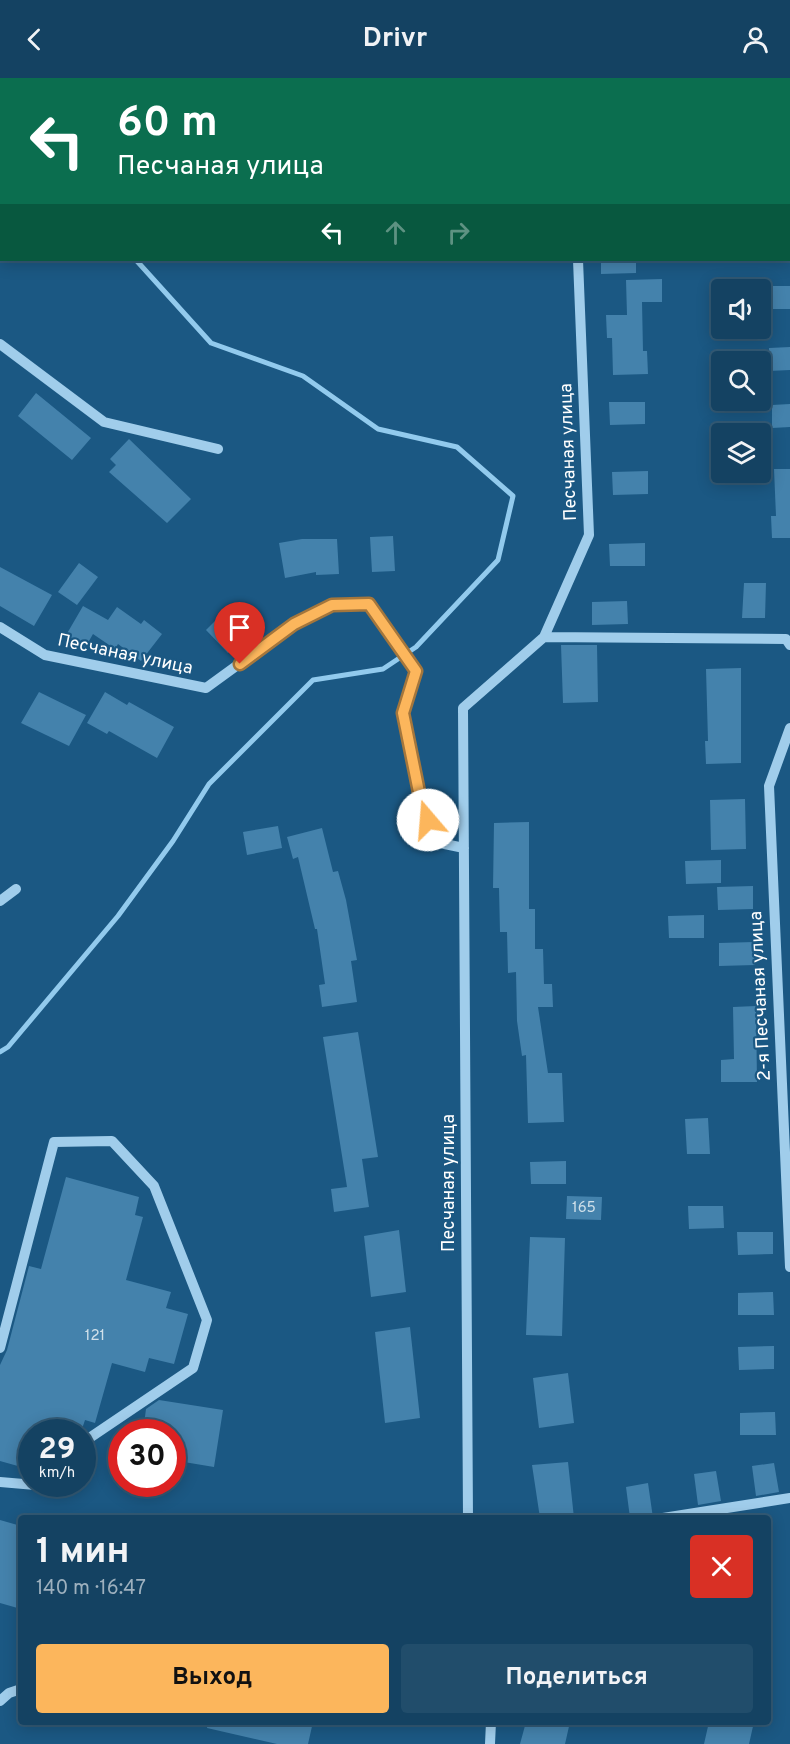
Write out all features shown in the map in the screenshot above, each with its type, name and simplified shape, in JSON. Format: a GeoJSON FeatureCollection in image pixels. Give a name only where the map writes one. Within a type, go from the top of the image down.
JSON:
{"type":"FeatureCollection","features":[{"type":"Feature","properties":{"kind":"street","name":"Песчаная улица"},"geometry":{"type":"LineString","coordinates":[[468,1515],[463,708],[544,637],[589,535],[578,261]]}},
{"type":"Feature","properties":{"kind":"street"},"geometry":{"type":"LineString","coordinates":[[0,344],[104,422],[218,449]]}},
{"type":"Feature","properties":{"kind":"street","name":"Песчаная улица"},"geometry":{"type":"LineString","coordinates":[[0,627],[45,655],[206,688],[294,624],[332,605],[369,604],[416,671],[403,713],[420,797],[435,842],[464,849]]}},
{"type":"Feature","properties":{"kind":"street"},"geometry":{"type":"LineString","coordinates":[[544,637],[786,639],[790,645]]}},
{"type":"Feature","properties":{"kind":"street","name":"2-я Песчаная улица"},"geometry":{"type":"LineString","coordinates":[[790,728],[769,786],[790,1268]]}},
{"type":"Feature","properties":{"kind":"street"},"geometry":{"type":"LineString","coordinates":[[0,901],[16,889]]}},
{"type":"Feature","properties":{"kind":"street"},"geometry":{"type":"LineString","coordinates":[[0,1348],[54,1142],[112,1141],[154,1186],[207,1320],[193,1368],[96,1434]]}},
{"type":"Feature","properties":{"kind":"street"},"geometry":{"type":"LineString","coordinates":[[0,1482],[18,1484]]}},
{"type":"Feature","properties":{"kind":"street"},"geometry":{"type":"LineString","coordinates":[[682,1515],[790,1498]]}},
{"type":"Feature","properties":{"kind":"street"},"geometry":{"type":"LineString","coordinates":[[0,1701],[9,1693],[18,1690]]}},
{"type":"Feature","properties":{"kind":"street"},"geometry":{"type":"LineString","coordinates":[[490,1744],[491,1725]]}},
{"type":"Feature","properties":{"kind":"building"},"geometry":{"type":"Polygon","coordinates":[[[601,261],[636,261],[636,273],[601,274],[601,261]]]}},
{"type":"Feature","properties":{"kind":"building"},"geometry":{"type":"Polygon","coordinates":[[[662,279],[662,302],[642,302],[643,351],[647,351],[648,374],[613,375],[612,338],[607,338],[606,315],[627,315],[626,280],[662,279]]]}},
{"type":"Feature","properties":{"kind":"building"},"geometry":{"type":"Polygon","coordinates":[[[771,286],[790,286],[790,309],[771,309],[771,286]]]}},
{"type":"Feature","properties":{"kind":"building"},"geometry":{"type":"Polygon","coordinates":[[[790,347],[790,370],[771,371],[769,348],[790,347]]]}},
{"type":"Feature","properties":{"kind":"building"},"geometry":{"type":"Polygon","coordinates":[[[36,393],[91,438],[72,460],[18,416],[36,393]]]}},
{"type":"Feature","properties":{"kind":"building"},"geometry":{"type":"Polygon","coordinates":[[[609,402],[645,402],[645,424],[610,425],[609,402]]]}},
{"type":"Feature","properties":{"kind":"building"},"geometry":{"type":"Polygon","coordinates":[[[790,404],[790,427],[772,428],[772,405],[790,404]]]}},
{"type":"Feature","properties":{"kind":"building"},"geometry":{"type":"Polygon","coordinates":[[[129,439],[191,499],[167,523],[109,472],[116,465],[110,459],[129,439]]]}},
{"type":"Feature","properties":{"kind":"building"},"geometry":{"type":"Polygon","coordinates":[[[774,469],[790,469],[790,538],[772,538],[771,516],[776,516],[774,469]]]}},
{"type":"Feature","properties":{"kind":"building"},"geometry":{"type":"Polygon","coordinates":[[[648,471],[648,494],[613,495],[612,472],[648,471]]]}},
{"type":"Feature","properties":{"kind":"building"},"geometry":{"type":"Polygon","coordinates":[[[393,536],[395,571],[372,572],[370,537],[393,536]]]}},
{"type":"Feature","properties":{"kind":"building"},"geometry":{"type":"Polygon","coordinates":[[[302,539],[337,539],[339,574],[316,575],[316,572],[285,578],[279,543],[302,539]]]}},
{"type":"Feature","properties":{"kind":"building"},"geometry":{"type":"Polygon","coordinates":[[[645,543],[645,566],[610,566],[609,544],[645,543]]]}},
{"type":"Feature","properties":{"kind":"building"},"geometry":{"type":"Polygon","coordinates":[[[79,563],[98,577],[77,605],[58,592],[79,563]]]}},
{"type":"Feature","properties":{"kind":"building"},"geometry":{"type":"Polygon","coordinates":[[[0,567],[52,595],[34,626],[0,606],[0,567]]]}},
{"type":"Feature","properties":{"kind":"building"},"geometry":{"type":"Polygon","coordinates":[[[744,583],[766,583],[765,618],[742,618],[744,583]]]}},
{"type":"Feature","properties":{"kind":"building"},"geometry":{"type":"Polygon","coordinates":[[[627,601],[628,624],[592,625],[592,602],[627,601]]]}},
{"type":"Feature","properties":{"kind":"building"},"geometry":{"type":"Polygon","coordinates":[[[83,606],[108,620],[117,607],[141,624],[144,620],[162,634],[141,661],[118,644],[115,649],[93,634],[85,648],[65,637],[83,606]]]}},
{"type":"Feature","properties":{"kind":"building"},"geometry":{"type":"Polygon","coordinates":[[[228,608],[250,631],[228,653],[206,630],[228,608]]]}},
{"type":"Feature","properties":{"kind":"building"},"geometry":{"type":"Polygon","coordinates":[[[561,645],[597,645],[598,702],[563,703],[561,645]]]}},
{"type":"Feature","properties":{"kind":"building"},"geometry":{"type":"Polygon","coordinates":[[[741,668],[741,763],[706,764],[705,741],[708,741],[706,669],[741,668]]]}},
{"type":"Feature","properties":{"kind":"building"},"geometry":{"type":"Polygon","coordinates":[[[39,692],[86,715],[69,746],[21,723],[39,692]]]}},
{"type":"Feature","properties":{"kind":"building"},"geometry":{"type":"Polygon","coordinates":[[[105,692],[127,705],[129,702],[174,727],[157,758],[109,731],[107,734],[87,723],[105,692]]]}},
{"type":"Feature","properties":{"kind":"building"},"geometry":{"type":"Polygon","coordinates":[[[745,799],[746,849],[711,850],[710,800],[745,799]]]}},
{"type":"Feature","properties":{"kind":"building"},"geometry":{"type":"Polygon","coordinates":[[[529,822],[529,909],[535,909],[535,949],[543,949],[544,984],[552,984],[553,1007],[538,1007],[548,1073],[562,1073],[564,1122],[528,1123],[526,1055],[522,1056],[517,1021],[516,972],[508,973],[507,932],[500,932],[499,888],[493,888],[494,823],[529,822]]]}},
{"type":"Feature","properties":{"kind":"building"},"geometry":{"type":"Polygon","coordinates":[[[278,826],[282,848],[247,855],[243,832],[278,826]]]}},
{"type":"Feature","properties":{"kind":"building"},"geometry":{"type":"Polygon","coordinates":[[[322,828],[333,872],[338,871],[346,900],[357,960],[351,961],[357,1002],[322,1007],[319,985],[325,984],[317,929],[315,929],[298,857],[293,859],[287,837],[322,828]]]}},
{"type":"Feature","properties":{"kind":"building"},"geometry":{"type":"Polygon","coordinates":[[[721,860],[721,883],[686,884],[685,861],[721,860]]]}},
{"type":"Feature","properties":{"kind":"building"},"geometry":{"type":"Polygon","coordinates":[[[753,886],[753,909],[718,910],[717,887],[753,886]]]}},
{"type":"Feature","properties":{"kind":"building"},"geometry":{"type":"Polygon","coordinates":[[[704,915],[704,938],[669,938],[668,916],[704,915]]]}},
{"type":"Feature","properties":{"kind":"building"},"geometry":{"type":"Polygon","coordinates":[[[754,942],[755,965],[719,966],[719,943],[754,942]]]}},
{"type":"Feature","properties":{"kind":"building"},"geometry":{"type":"Polygon","coordinates":[[[756,1006],[757,1082],[721,1082],[721,1060],[734,1059],[733,1007],[756,1006]]]}},
{"type":"Feature","properties":{"kind":"building"},"geometry":{"type":"Polygon","coordinates":[[[358,1032],[378,1157],[362,1159],[369,1207],[334,1212],[331,1189],[347,1187],[323,1037],[358,1032]]]}},
{"type":"Feature","properties":{"kind":"building"},"geometry":{"type":"Polygon","coordinates":[[[708,1118],[710,1154],[687,1154],[685,1119],[708,1118]]]}},
{"type":"Feature","properties":{"kind":"building"},"geometry":{"type":"Polygon","coordinates":[[[566,1161],[566,1184],[531,1184],[530,1162],[566,1161]]]}},
{"type":"Feature","properties":{"kind":"building"},"geometry":{"type":"Polygon","coordinates":[[[66,1177],[139,1197],[135,1215],[143,1217],[126,1280],[171,1292],[166,1308],[188,1314],[174,1364],[149,1358],[145,1372],[112,1363],[96,1419],[18,1419],[18,1466],[0,1461],[0,1365],[7,1350],[29,1266],[41,1269],[66,1177]]]}},
{"type":"Feature","properties":{"kind":"building"},"geometry":{"type":"Polygon","coordinates":[[[567,1196],[602,1197],[601,1220],[566,1219],[567,1196]]]}},
{"type":"Feature","properties":{"kind":"building"},"geometry":{"type":"Polygon","coordinates":[[[688,1206],[723,1206],[724,1228],[689,1229],[688,1206]]]}},
{"type":"Feature","properties":{"kind":"building"},"geometry":{"type":"Polygon","coordinates":[[[399,1230],[406,1292],[371,1297],[364,1236],[399,1230]]]}},
{"type":"Feature","properties":{"kind":"building"},"geometry":{"type":"Polygon","coordinates":[[[737,1232],[773,1232],[773,1254],[738,1255],[737,1232]]]}},
{"type":"Feature","properties":{"kind":"building"},"geometry":{"type":"Polygon","coordinates":[[[530,1237],[565,1238],[562,1336],[526,1335],[530,1237]]]}},
{"type":"Feature","properties":{"kind":"building"},"geometry":{"type":"Polygon","coordinates":[[[773,1292],[774,1315],[738,1315],[738,1293],[773,1292]]]}},
{"type":"Feature","properties":{"kind":"building"},"geometry":{"type":"Polygon","coordinates":[[[410,1327],[420,1418],[385,1423],[375,1332],[410,1327]]]}},
{"type":"Feature","properties":{"kind":"building"},"geometry":{"type":"Polygon","coordinates":[[[774,1346],[774,1369],[739,1370],[738,1347],[774,1346]]]}},
{"type":"Feature","properties":{"kind":"building"},"geometry":{"type":"Polygon","coordinates":[[[568,1373],[574,1423],[539,1428],[533,1378],[568,1373]]]}},
{"type":"Feature","properties":{"kind":"building"},"geometry":{"type":"Polygon","coordinates":[[[159,1400],[223,1410],[214,1467],[186,1462],[186,1419],[145,1419],[146,1409],[159,1400]]]}},
{"type":"Feature","properties":{"kind":"building"},"geometry":{"type":"Polygon","coordinates":[[[775,1412],[776,1435],[740,1435],[740,1413],[775,1412]]]}},
{"type":"Feature","properties":{"kind":"building"},"geometry":{"type":"Polygon","coordinates":[[[568,1462],[574,1515],[540,1515],[532,1465],[568,1462]]]}},
{"type":"Feature","properties":{"kind":"building"},"geometry":{"type":"Polygon","coordinates":[[[774,1463],[779,1492],[756,1496],[752,1466],[774,1463]]]}},
{"type":"Feature","properties":{"kind":"building"},"geometry":{"type":"Polygon","coordinates":[[[716,1471],[721,1501],[698,1505],[694,1474],[716,1471]]]}},
{"type":"Feature","properties":{"kind":"building"},"geometry":{"type":"Polygon","coordinates":[[[648,1483],[653,1515],[630,1515],[626,1487],[648,1483]]]}},
{"type":"Feature","properties":{"kind":"building"},"geometry":{"type":"Polygon","coordinates":[[[0,1520],[18,1525],[18,1608],[0,1603],[0,1520]]]}},
{"type":"Feature","properties":{"kind":"building"},"geometry":{"type":"Polygon","coordinates":[[[208,1725],[312,1725],[308,1744],[277,1744],[207,1728],[208,1725]]]}},
{"type":"Feature","properties":{"kind":"building"},"geometry":{"type":"Polygon","coordinates":[[[525,1725],[569,1725],[565,1744],[520,1744],[525,1725]]]}},
{"type":"Feature","properties":{"kind":"building"},"geometry":{"type":"Polygon","coordinates":[[[708,1725],[753,1725],[749,1744],[704,1744],[708,1725]]]}},
{"type":"Feature","properties":{"kind":"waterway"},"geometry":{"type":"LineString","coordinates":[[0,1052],[8,1047],[118,916],[173,841],[209,784],[313,680],[383,669],[416,647],[498,560],[513,496],[457,447],[378,429],[303,376],[211,343],[137,261]]}},
{"type":"Feature","properties":{"kind":"route"},"geometry":{"type":"LineString","coordinates":[[240,664],[294,624],[332,605],[369,604],[416,671],[403,713],[420,797],[428,820]]}}]}
